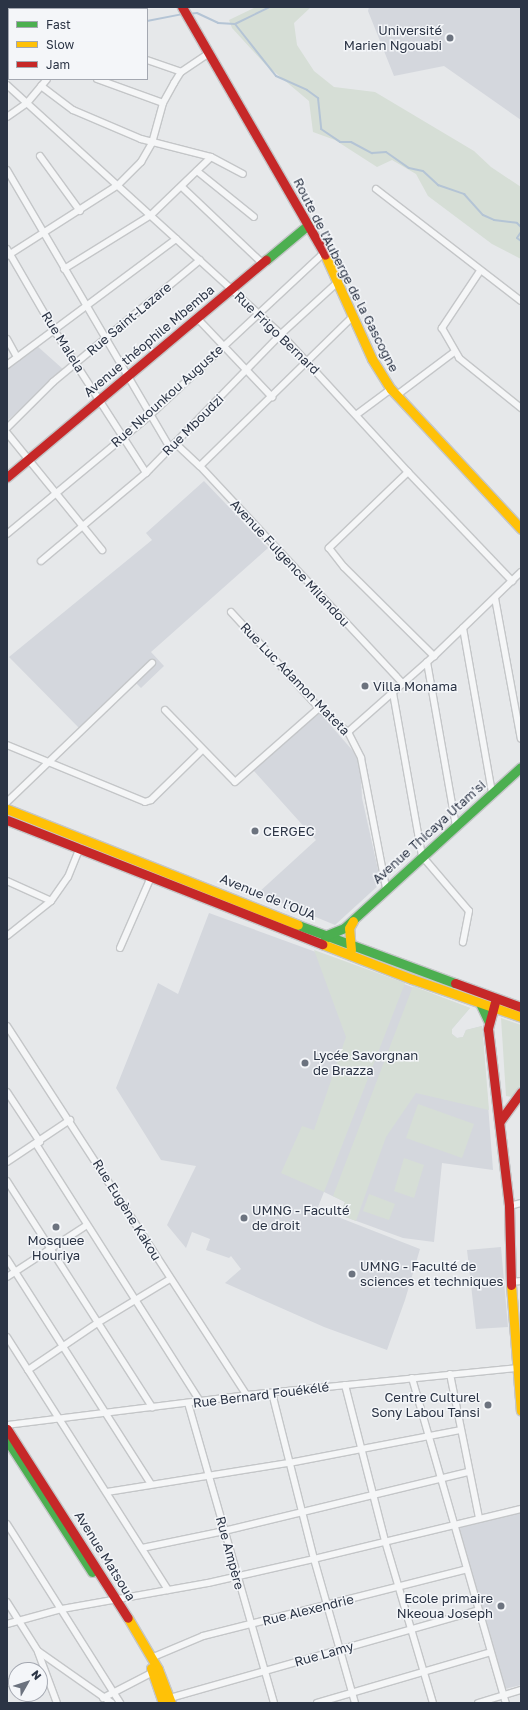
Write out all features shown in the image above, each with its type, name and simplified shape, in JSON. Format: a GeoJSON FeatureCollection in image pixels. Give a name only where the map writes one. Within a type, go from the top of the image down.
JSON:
{"type":"FeatureCollection","features":[{"type":"Feature","properties":{"kind":"street","name":"Route de l'Auberge de la Gascogne"},"geometry":{"type":"LineString","coordinates":[[184,11],[324,253],[372,359],[394,392],[521,529]]}},
{"type":"Feature","properties":{"kind":"street"},"geometry":{"type":"LineString","coordinates":[[8,253],[80,211],[118,185],[142,162],[152,143],[163,103],[181,72],[209,53]]}},
{"type":"Feature","properties":{"kind":"street"},"geometry":{"type":"LineString","coordinates":[[148,60],[181,72]]}},
{"type":"Feature","properties":{"kind":"street"},"geometry":{"type":"LineString","coordinates":[[7,117],[26,103],[46,80]]}},
{"type":"Feature","properties":{"kind":"street"},"geometry":{"type":"LineString","coordinates":[[100,80],[163,103]]}},
{"type":"Feature","properties":{"kind":"street","name":"Rue Frigo Bernard"},"geometry":{"type":"LineString","coordinates":[[7,85],[281,334],[308,361],[408,472],[512,581]]}},
{"type":"Feature","properties":{"kind":"street"},"geometry":{"type":"LineString","coordinates":[[41,86],[73,110],[152,143],[211,156],[243,174]]}},
{"type":"Feature","properties":{"kind":"street"},"geometry":{"type":"LineString","coordinates":[[40,156],[80,211]]}},
{"type":"Feature","properties":{"kind":"street"},"geometry":{"type":"LineString","coordinates":[[64,269],[151,215],[182,187],[211,156]]}},
{"type":"Feature","properties":{"kind":"street","name":"Avenue Fulgence Milandou"},"geometry":{"type":"LineString","coordinates":[[7,170],[128,376],[149,416],[173,446],[200,466],[403,684]]}},
{"type":"Feature","properties":{"kind":"street"},"geometry":{"type":"LineString","coordinates":[[197,171],[254,218]]}},
{"type":"Feature","properties":{"kind":"street"},"geometry":{"type":"LineString","coordinates":[[182,187],[261,262]]}},
{"type":"Feature","properties":{"kind":"street"},"geometry":{"type":"LineString","coordinates":[[376,190],[521,301]]}},
{"type":"Feature","properties":{"kind":"street","name":"Avenue théophile Mbemba"},"geometry":{"type":"LineString","coordinates":[[7,477],[198,319],[261,262],[308,224]]}},
{"type":"Feature","properties":{"kind":"street"},"geometry":{"type":"LineString","coordinates":[[7,365],[176,239]]}},
{"type":"Feature","properties":{"kind":"street","name":"Rue Malela"},"geometry":{"type":"LineString","coordinates":[[8,253],[54,330],[146,473]]}},
{"type":"Feature","properties":{"kind":"street","name":"Rue Nkounkou Auguste"},"geometry":{"type":"LineString","coordinates":[[7,534],[149,416],[324,253]]}},
{"type":"Feature","properties":{"kind":"street","name":"Rue Saint-Lazare"},"geometry":{"type":"LineString","coordinates":[[7,428],[76,362],[106,339],[200,260]]}},
{"type":"Feature","properties":{"kind":"street"},"geometry":{"type":"LineString","coordinates":[[480,271],[442,328],[454,352],[521,408]]}},
{"type":"Feature","properties":{"kind":"street","name":"Rue Mboudzi"},"geometry":{"type":"LineString","coordinates":[[41,561],[81,525],[146,473],[247,371],[281,334],[338,282]]}},
{"type":"Feature","properties":{"kind":"street"},"geometry":{"type":"LineString","coordinates":[[200,466],[272,397],[352,316]]}},
{"type":"Feature","properties":{"kind":"street"},"geometry":{"type":"LineString","coordinates":[[198,319],[272,397]]}},
{"type":"Feature","properties":{"kind":"street"},"geometry":{"type":"LineString","coordinates":[[7,339],[17,357]]}},
{"type":"Feature","properties":{"kind":"street"},"geometry":{"type":"LineString","coordinates":[[356,414],[394,392],[454,352]]}},
{"type":"Feature","properties":{"kind":"street"},"geometry":{"type":"LineString","coordinates":[[7,433],[102,550]]}},
{"type":"Feature","properties":{"kind":"street"},"geometry":{"type":"LineString","coordinates":[[408,472],[329,548],[344,567],[434,656]]}},
{"type":"Feature","properties":{"kind":"street"},"geometry":{"type":"LineString","coordinates":[[348,732],[393,694],[521,572]]}},
{"type":"Feature","properties":{"kind":"street"},"geometry":{"type":"LineString","coordinates":[[495,598],[521,739]]}},
{"type":"Feature","properties":{"kind":"street","name":"Rue Luc Adamon Mateta"},"geometry":{"type":"LineString","coordinates":[[231,612],[319,708],[348,732],[361,758],[386,888]]}},
{"type":"Feature","properties":{"kind":"street"},"geometry":{"type":"LineString","coordinates":[[463,628],[492,793]]}},
{"type":"Feature","properties":{"kind":"street"},"geometry":{"type":"LineString","coordinates":[[427,662],[456,826]]}},
{"type":"Feature","properties":{"kind":"street"},"geometry":{"type":"LineString","coordinates":[[7,802],[152,663]]}},
{"type":"Feature","properties":{"kind":"street"},"geometry":{"type":"LineString","coordinates":[[393,694],[422,856],[469,911],[463,942]]}},
{"type":"Feature","properties":{"kind":"street"},"geometry":{"type":"LineString","coordinates":[[165,710],[202,750],[235,782],[319,708]]}},
{"type":"Feature","properties":{"kind":"street"},"geometry":{"type":"LineString","coordinates":[[7,745],[146,802],[202,750]]}},
{"type":"Feature","properties":{"kind":"street","name":"Avenue Thicaya Utam'si"},"geometry":{"type":"LineString","coordinates":[[327,935],[340,930],[521,767]]}},
{"type":"Feature","properties":{"kind":"street","name":"Avenue de l'OUA"},"geometry":{"type":"LineString","coordinates":[[7,809],[327,935],[351,950],[480,1003],[521,1016]]}},
{"type":"Feature","properties":{"kind":"street","name":"Avenue de l'OUA"},"geometry":{"type":"LineString","coordinates":[[7,820],[323,944],[351,950],[521,1006]]}},
{"type":"Feature","properties":{"kind":"street"},"geometry":{"type":"LineString","coordinates":[[7,936],[51,901],[68,877],[83,838]]}},
{"type":"Feature","properties":{"kind":"street"},"geometry":{"type":"LineString","coordinates":[[120,948],[151,877]]}},
{"type":"Feature","properties":{"kind":"street"},"geometry":{"type":"LineString","coordinates":[[7,881],[51,901]]}},
{"type":"Feature","properties":{"kind":"street","name":"Avenue Thicaya Utam'si"},"geometry":{"type":"LineString","coordinates":[[351,950],[349,928],[356,916]]}},
{"type":"Feature","properties":{"kind":"street"},"geometry":{"type":"LineString","coordinates":[[323,944],[327,935]]}},
{"type":"Feature","properties":{"kind":"street"},"geometry":{"type":"LineString","coordinates":[[489,1022],[497,998]]}},
{"type":"Feature","properties":{"kind":"street"},"geometry":{"type":"LineString","coordinates":[[480,1003],[489,1022],[492,1077],[500,1121],[509,1206],[511,1282],[518,1350],[516,1368],[521,1411]]}},
{"type":"Feature","properties":{"kind":"street","name":"Rue Eugène Kakou"},"geometry":{"type":"LineString","coordinates":[[7,1026],[70,1120],[170,1278],[248,1395]]}},
{"type":"Feature","properties":{"kind":"street"},"geometry":{"type":"LineString","coordinates":[[7,1092],[87,1225],[200,1401]]}},
{"type":"Feature","properties":{"kind":"street"},"geometry":{"type":"LineString","coordinates":[[500,1121],[521,1092]]}},
{"type":"Feature","properties":{"kind":"street"},"geometry":{"type":"LineString","coordinates":[[7,1162],[38,1143],[70,1120]]}},
{"type":"Feature","properties":{"kind":"street"},"geometry":{"type":"LineString","coordinates":[[7,1181],[52,1248],[152,1407]]}},
{"type":"Feature","properties":{"kind":"street"},"geometry":{"type":"LineString","coordinates":[[509,1206],[521,1203]]}},
{"type":"Feature","properties":{"kind":"street"},"geometry":{"type":"LineString","coordinates":[[7,1277],[87,1225]]}},
{"type":"Feature","properties":{"kind":"street"},"geometry":{"type":"LineString","coordinates":[[7,1258],[104,1413],[151,1484]]}},
{"type":"Feature","properties":{"kind":"street"},"geometry":{"type":"LineString","coordinates":[[28,1370],[99,1322],[170,1278]]}},
{"type":"Feature","properties":{"kind":"street"},"geometry":{"type":"LineString","coordinates":[[511,1282],[521,1282]]}},
{"type":"Feature","properties":{"kind":"street"},"geometry":{"type":"LineString","coordinates":[[7,1337],[60,1418],[168,1590]]}},
{"type":"Feature","properties":{"kind":"street","name":"Rue Bernard Fouékélé"},"geometry":{"type":"LineString","coordinates":[[7,1425],[248,1395],[516,1368]]}},
{"type":"Feature","properties":{"kind":"street"},"geometry":{"type":"LineString","coordinates":[[450,1374],[468,1472],[479,1518]]}},
{"type":"Feature","properties":{"kind":"street"},"geometry":{"type":"LineString","coordinates":[[412,1378],[506,1703]]}},
{"type":"Feature","properties":{"kind":"street"},"geometry":{"type":"LineString","coordinates":[[345,1385],[385,1542],[412,1628],[433,1703]]}},
{"type":"Feature","properties":{"kind":"street"},"geometry":{"type":"LineString","coordinates":[[272,1393],[304,1512],[314,1559],[355,1703]]}},
{"type":"Feature","properties":{"kind":"street","name":"Rue Ampère"},"geometry":{"type":"LineString","coordinates":[[188,1403],[236,1577],[274,1703]]}},
{"type":"Feature","properties":{"kind":"street","name":"Avenue Matsoua"},"geometry":{"type":"LineString","coordinates":[[7,1428],[113,1599],[155,1671]]}},
{"type":"Feature","properties":{"kind":"street"},"geometry":{"type":"LineString","coordinates":[[107,1492],[290,1463],[460,1430]]}},
{"type":"Feature","properties":{"kind":"street","name":"Avenue Matsoua"},"geometry":{"type":"LineString","coordinates":[[7,1440],[151,1658],[165,1701]]}},
{"type":"Feature","properties":{"kind":"street"},"geometry":{"type":"LineString","coordinates":[[142,1548],[224,1531],[468,1472]]}},
{"type":"Feature","properties":{"kind":"street"},"geometry":{"type":"LineString","coordinates":[[7,1624],[113,1599],[236,1577],[385,1542],[455,1523],[521,1509]]}},
{"type":"Feature","properties":{"kind":"street"},"geometry":{"type":"LineString","coordinates":[[7,1524],[120,1703]]}},
{"type":"Feature","properties":{"kind":"street","name":"Rue Alexendrie"},"geometry":{"type":"LineString","coordinates":[[151,1658],[203,1636],[467,1569]]}},
{"type":"Feature","properties":{"kind":"street"},"geometry":{"type":"LineString","coordinates":[[7,1602],[38,1651],[42,1662]]}},
{"type":"Feature","properties":{"kind":"street","name":"Rue Lamy"},"geometry":{"type":"LineString","coordinates":[[165,1701],[478,1610]]}},
{"type":"Feature","properties":{"kind":"street"},"geometry":{"type":"LineString","coordinates":[[38,1651],[112,1703]]}},
{"type":"Feature","properties":{"kind":"street"},"geometry":{"type":"LineString","coordinates":[[317,1703],[491,1652]]}},
{"type":"Feature","properties":{"kind":"street"},"geometry":{"type":"LineString","coordinates":[[103,1698],[155,1671]]}},
{"type":"Feature","properties":{"kind":"street"},"geometry":{"type":"LineString","coordinates":[[48,1676],[57,1703]]}},
{"type":"Feature","properties":{"kind":"street"},"geometry":{"type":"LineString","coordinates":[[478,1703],[521,1690]]}},
{"type":"Feature","properties":{"kind":"shaded area"},"geometry":{"type":"Polygon","coordinates":[[[256,7],[311,7],[294,23],[297,45],[314,71],[334,87],[375,92],[474,151],[491,167],[521,187],[521,259],[492,244],[428,196],[416,174],[392,160],[377,167],[335,140],[313,132],[309,101],[265,64],[232,28],[229,20],[256,7]]]}},
{"type":"Feature","properties":{"kind":"shaded area","name":"Université Marien Ngouabi"},"geometry":{"type":"Polygon","coordinates":[[[369,7],[521,7],[521,120],[444,66],[394,76],[368,11],[369,7]]]}},
{"type":"Feature","properties":{"kind":"shaded area"},"geometry":{"type":"Polygon","coordinates":[[[36,345],[64,370],[7,421],[7,368],[36,345]]]}},
{"type":"Feature","properties":{"kind":"shaded area"},"geometry":{"type":"Polygon","coordinates":[[[204,481],[268,548],[151,652],[164,666],[141,688],[134,681],[81,730],[9,657],[152,540],[146,533],[204,481]]]}},
{"type":"Feature","properties":{"kind":"shaded area"},"geometry":{"type":"Polygon","coordinates":[[[318,711],[360,759],[362,798],[381,883],[335,925],[258,893],[316,840],[253,770],[318,711]]]}},
{"type":"Feature","properties":{"kind":"shaded area","name":"Lycée Savorgnan de Brazza"},"geometry":{"type":"Polygon","coordinates":[[[209,913],[470,1008],[452,1029],[452,1034],[457,1038],[463,1037],[466,1030],[482,1026],[493,1170],[442,1163],[434,1242],[403,1238],[340,1215],[345,1202],[324,1192],[318,1207],[320,1210],[420,1249],[405,1300],[387,1350],[324,1327],[225,1283],[241,1269],[231,1256],[229,1258],[206,1250],[210,1239],[192,1232],[186,1248],[167,1225],[196,1166],[161,1160],[116,1088],[158,983],[178,994],[209,913]]]}},
{"type":"Feature","properties":{"kind":"shaded area"},"geometry":{"type":"Polygon","coordinates":[[[314,950],[405,983],[324,1192],[281,1173],[302,1126],[314,1130],[346,1037],[314,950]]]}},
{"type":"Feature","properties":{"kind":"shaded area"},"geometry":{"type":"Polygon","coordinates":[[[413,986],[470,1008],[452,1029],[452,1034],[457,1038],[463,1037],[466,1030],[482,1026],[489,1110],[416,1093],[386,1137],[356,1221],[340,1215],[345,1202],[333,1196],[413,986]]]}},
{"type":"Feature","properties":{"kind":"shaded area"},"geometry":{"type":"Polygon","coordinates":[[[501,1018],[521,1025],[521,1085],[512,1097],[506,1096],[501,1018]]]}},
{"type":"Feature","properties":{"kind":"shaded area"},"geometry":{"type":"Polygon","coordinates":[[[418,1104],[474,1124],[462,1158],[406,1138],[418,1104]]]}},
{"type":"Feature","properties":{"kind":"shaded area"},"geometry":{"type":"Polygon","coordinates":[[[404,1158],[424,1165],[414,1198],[394,1191],[404,1158]]]}},
{"type":"Feature","properties":{"kind":"shaded area"},"geometry":{"type":"Polygon","coordinates":[[[369,1194],[395,1204],[389,1220],[363,1211],[369,1194]]]}},
{"type":"Feature","properties":{"kind":"shaded area"},"geometry":{"type":"Polygon","coordinates":[[[501,1247],[508,1327],[476,1329],[467,1250],[501,1247]]]}},
{"type":"Feature","properties":{"kind":"shaded area","name":"Ecole primaire Nkeoua Joseph"},"geometry":{"type":"Polygon","coordinates":[[[521,1512],[521,1685],[505,1689],[458,1527],[521,1512]]]}},
{"type":"Feature","properties":{"kind":"waterway"},"geometry":{"type":"LineString","coordinates":[[235,24],[270,7]]}},
{"type":"Feature","properties":{"kind":"waterway"},"geometry":{"type":"LineString","coordinates":[[188,14],[197,13],[218,23],[235,24],[276,76],[307,90],[318,98],[321,129],[340,142],[351,142],[372,153],[386,152],[409,168],[423,171],[438,185],[464,194],[483,215],[494,220],[517,223],[521,227]]}},
{"type":"Feature","properties":{"kind":"waterway"},"geometry":{"type":"LineString","coordinates":[[148,21],[182,14]]}},
{"type":"Feature","properties":{"kind":"waterway"},"geometry":{"type":"LineString","coordinates":[[521,232],[517,238],[521,241]]}},
{"type":"Feature","properties":{"kind":"traffic: fast"},"geometry":{"type":"LineString","coordinates":[[266,260],[308,225]]}},
{"type":"Feature","properties":{"kind":"traffic: fast"},"geometry":{"type":"LineString","coordinates":[[325,939],[327,935],[344,928],[521,767]]}},
{"type":"Feature","properties":{"kind":"traffic: fast"},"geometry":{"type":"LineString","coordinates":[[298,925],[455,983]]}},
{"type":"Feature","properties":{"kind":"traffic: fast"},"geometry":{"type":"LineString","coordinates":[[480,1003],[489,1022]]}},
{"type":"Feature","properties":{"kind":"traffic: fast"},"geometry":{"type":"LineString","coordinates":[[7,1440],[92,1572]]}},
{"type":"Feature","properties":{"kind":"traffic: slow"},"geometry":{"type":"LineString","coordinates":[[325,255],[372,359],[391,389],[521,529]]}},
{"type":"Feature","properties":{"kind":"traffic: slow"},"geometry":{"type":"LineString","coordinates":[[7,809],[298,925]]}},
{"type":"Feature","properties":{"kind":"traffic: slow"},"geometry":{"type":"LineString","coordinates":[[351,950],[349,928],[353,921]]}},
{"type":"Feature","properties":{"kind":"traffic: slow"},"geometry":{"type":"LineString","coordinates":[[322,944],[412,979],[521,1017]]}},
{"type":"Feature","properties":{"kind":"traffic: slow"},"geometry":{"type":"LineString","coordinates":[[511,1285],[521,1411]]}},
{"type":"Feature","properties":{"kind":"traffic: slow"},"geometry":{"type":"LineString","coordinates":[[128,1618],[158,1669],[171,1703]]}},
{"type":"Feature","properties":{"kind":"traffic: slow"},"geometry":{"type":"LineString","coordinates":[[151,1668],[163,1703]]}},
{"type":"Feature","properties":{"kind":"traffic: jam"},"geometry":{"type":"LineString","coordinates":[[182,7],[325,255]]}},
{"type":"Feature","properties":{"kind":"traffic: jam"},"geometry":{"type":"LineString","coordinates":[[7,477],[266,260]]}},
{"type":"Feature","properties":{"kind":"traffic: jam"},"geometry":{"type":"LineString","coordinates":[[7,820],[322,944]]}},
{"type":"Feature","properties":{"kind":"traffic: jam"},"geometry":{"type":"LineString","coordinates":[[455,983],[521,1007]]}},
{"type":"Feature","properties":{"kind":"traffic: jam"},"geometry":{"type":"LineString","coordinates":[[495,1002],[488,1029],[509,1206],[511,1285]]}},
{"type":"Feature","properties":{"kind":"traffic: jam"},"geometry":{"type":"LineString","coordinates":[[500,1121],[521,1092]]}},
{"type":"Feature","properties":{"kind":"traffic: jam"},"geometry":{"type":"LineString","coordinates":[[7,1429],[128,1618]]}},
{"type":"Feature","properties":{"kind":"place","name":"Université Marien Ngouabi"},"geometry":{"type":"Point","coordinates":[450,38]}},
{"type":"Feature","properties":{"kind":"place","name":"Villa Monama"},"geometry":{"type":"Point","coordinates":[365,686]}},
{"type":"Feature","properties":{"kind":"place","name":"CERGEC"},"geometry":{"type":"Point","coordinates":[255,831]}},
{"type":"Feature","properties":{"kind":"place","name":"Lycée Savorgnan de Brazza"},"geometry":{"type":"Point","coordinates":[305,1063]}},
{"type":"Feature","properties":{"kind":"place","name":"UMNG - Faculté de droit"},"geometry":{"type":"Point","coordinates":[244,1218]}},
{"type":"Feature","properties":{"kind":"place","name":"Mosquee Houriya"},"geometry":{"type":"Point","coordinates":[56,1227]}},
{"type":"Feature","properties":{"kind":"place","name":"UMNG - Faculté de sciences et techniques"},"geometry":{"type":"Point","coordinates":[352,1274]}},
{"type":"Feature","properties":{"kind":"place","name":"Centre Culturel Sony Labou Tansi"},"geometry":{"type":"Point","coordinates":[488,1405]}},
{"type":"Feature","properties":{"kind":"place","name":"Ecole primaire Nkeoua Joseph"},"geometry":{"type":"Point","coordinates":[501,1606]}}]}
